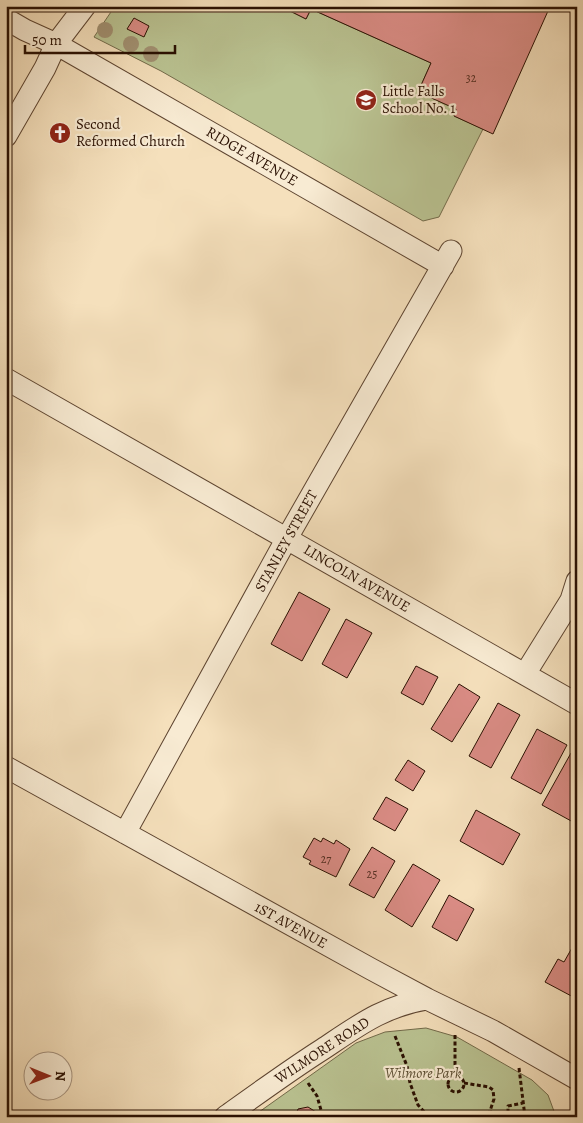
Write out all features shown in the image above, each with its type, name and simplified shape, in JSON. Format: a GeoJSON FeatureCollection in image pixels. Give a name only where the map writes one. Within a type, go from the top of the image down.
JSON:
{"type":"FeatureCollection","features":[{"type":"Feature","properties":{"kind":"street"},"geometry":{"type":"LineString","coordinates":[[6,136],[45,68],[56,44],[85,6]]}},
{"type":"Feature","properties":{"kind":"street","name":"RIDGE AVENUE"},"geometry":{"type":"LineString","coordinates":[[6,19],[56,44],[447,258]]}},
{"type":"Feature","properties":{"kind":"street","name":"STANLEY STREET"},"geometry":{"type":"LineString","coordinates":[[125,833],[287,538],[447,258]]}},
{"type":"Feature","properties":{"kind":"street","name":"LINCOLN AVENUE"},"geometry":{"type":"LineString","coordinates":[[6,379],[577,704]]}},
{"type":"Feature","properties":{"kind":"street"},"geometry":{"type":"LineString","coordinates":[[525,674],[571,600],[577,581]]}},
{"type":"Feature","properties":{"kind":"street","name":"1ST AVENUE"},"geometry":{"type":"LineString","coordinates":[[6,767],[427,999],[516,1044],[577,1079]]}},
{"type":"Feature","properties":{"kind":"street","name":"WILMORE ROAD"},"geometry":{"type":"LineString","coordinates":[[225,1117],[295,1067],[368,1019],[406,1002],[427,999]]}},
{"type":"Feature","properties":{"kind":"path"},"geometry":{"type":"LineString","coordinates":[[455,1012],[455,1070],[457,1076]]}},
{"type":"Feature","properties":{"kind":"path"},"geometry":{"type":"LineString","coordinates":[[395,1036],[407,1066],[410,1083],[418,1105],[429,1117]]}},
{"type":"Feature","properties":{"kind":"path"},"geometry":{"type":"LineString","coordinates":[[516,1044],[525,1117]]}},
{"type":"Feature","properties":{"kind":"path"},"geometry":{"type":"LineString","coordinates":[[295,1067],[316,1096],[323,1117]]}},
{"type":"Feature","properties":{"kind":"path"},"geometry":{"type":"LineString","coordinates":[[457,1076],[462,1078],[464,1083],[463,1088],[459,1092],[454,1092],[450,1090],[448,1082],[452,1077],[457,1076]]}},
{"type":"Feature","properties":{"kind":"path"},"geometry":{"type":"LineString","coordinates":[[464,1083],[489,1087],[493,1090],[494,1100],[490,1110],[493,1117]]}},
{"type":"Feature","properties":{"kind":"path"},"geometry":{"type":"LineString","coordinates":[[507,1117],[508,1106],[523,1103]]}},
{"type":"Feature","properties":{"kind":"green space","name":"Little Falls School No. 1"},"geometry":{"type":"Polygon","coordinates":[[[115,6],[280,6],[306,19],[311,9],[431,63],[418,92],[456,109],[454,116],[483,129],[439,217],[423,221],[161,71],[94,37],[115,6]]]}},
{"type":"Feature","properties":{"kind":"green space","name":"Wilmore Park"},"geometry":{"type":"Polygon","coordinates":[[[426,1028],[457,1037],[532,1080],[548,1095],[555,1114],[554,1117],[252,1117],[356,1043],[385,1032],[426,1028]]]}},
{"type":"Feature","properties":{"kind":"building","name":"Little Falls School No. 1"},"geometry":{"type":"Polygon","coordinates":[[[280,6],[538,6],[548,11],[493,134],[454,116],[456,109],[418,92],[431,63],[311,9],[306,19],[280,6]]]}},
{"type":"Feature","properties":{"kind":"building"},"geometry":{"type":"Polygon","coordinates":[[[134,18],[149,26],[144,37],[127,29],[134,18]]]}},
{"type":"Feature","properties":{"kind":"building"},"geometry":{"type":"Polygon","coordinates":[[[299,592],[330,609],[302,661],[271,644],[299,592]]]}},
{"type":"Feature","properties":{"kind":"building"},"geometry":{"type":"Polygon","coordinates":[[[346,619],[372,633],[347,678],[322,664],[346,619]]]}},
{"type":"Feature","properties":{"kind":"building"},"geometry":{"type":"Polygon","coordinates":[[[416,666],[438,677],[423,705],[401,693],[416,666]]]}},
{"type":"Feature","properties":{"kind":"building"},"geometry":{"type":"Polygon","coordinates":[[[459,684],[480,697],[452,742],[431,729],[459,684]]]}},
{"type":"Feature","properties":{"kind":"building"},"geometry":{"type":"Polygon","coordinates":[[[498,703],[520,715],[491,768],[469,756],[498,703]]]}},
{"type":"Feature","properties":{"kind":"building"},"geometry":{"type":"Polygon","coordinates":[[[537,729],[567,745],[541,794],[511,778],[537,729]]]}},
{"type":"Feature","properties":{"kind":"building"},"geometry":{"type":"Polygon","coordinates":[[[571,753],[577,756],[577,816],[573,822],[542,805],[571,753]]]}},
{"type":"Feature","properties":{"kind":"building"},"geometry":{"type":"Polygon","coordinates":[[[408,760],[425,771],[413,791],[395,780],[408,760]]]}},
{"type":"Feature","properties":{"kind":"building"},"geometry":{"type":"Polygon","coordinates":[[[386,797],[408,809],[395,831],[373,819],[386,797]]]}},
{"type":"Feature","properties":{"kind":"building"},"geometry":{"type":"Polygon","coordinates":[[[476,810],[520,834],[503,865],[460,841],[476,810]]]}},
{"type":"Feature","properties":{"kind":"building"},"geometry":{"type":"Polygon","coordinates":[[[314,838],[321,842],[323,838],[334,844],[336,840],[350,849],[336,877],[309,864],[311,861],[303,857],[314,838]]]}},
{"type":"Feature","properties":{"kind":"building"},"geometry":{"type":"Polygon","coordinates":[[[372,847],[395,861],[374,898],[349,885],[372,847]]]}},
{"type":"Feature","properties":{"kind":"building"},"geometry":{"type":"Polygon","coordinates":[[[413,864],[440,880],[412,927],[385,910],[413,864]]]}},
{"type":"Feature","properties":{"kind":"building"},"geometry":{"type":"Polygon","coordinates":[[[449,895],[474,909],[457,941],[432,927],[449,895]]]}},
{"type":"Feature","properties":{"kind":"building"},"geometry":{"type":"Polygon","coordinates":[[[577,939],[577,999],[545,982],[558,959],[564,962],[577,939]]]}},
{"type":"Feature","properties":{"kind":"building"},"geometry":{"type":"Polygon","coordinates":[[[308,1107],[316,1112],[317,1117],[295,1117],[298,1109],[308,1107]]]}},
{"type":"Feature","properties":{"kind":"place","name":"Little Falls School No. 1"},"geometry":{"type":"Point","coordinates":[366,100]}},
{"type":"Feature","properties":{"kind":"place","name":"Second Reformed Church"},"geometry":{"type":"Point","coordinates":[60,133]}}]}
